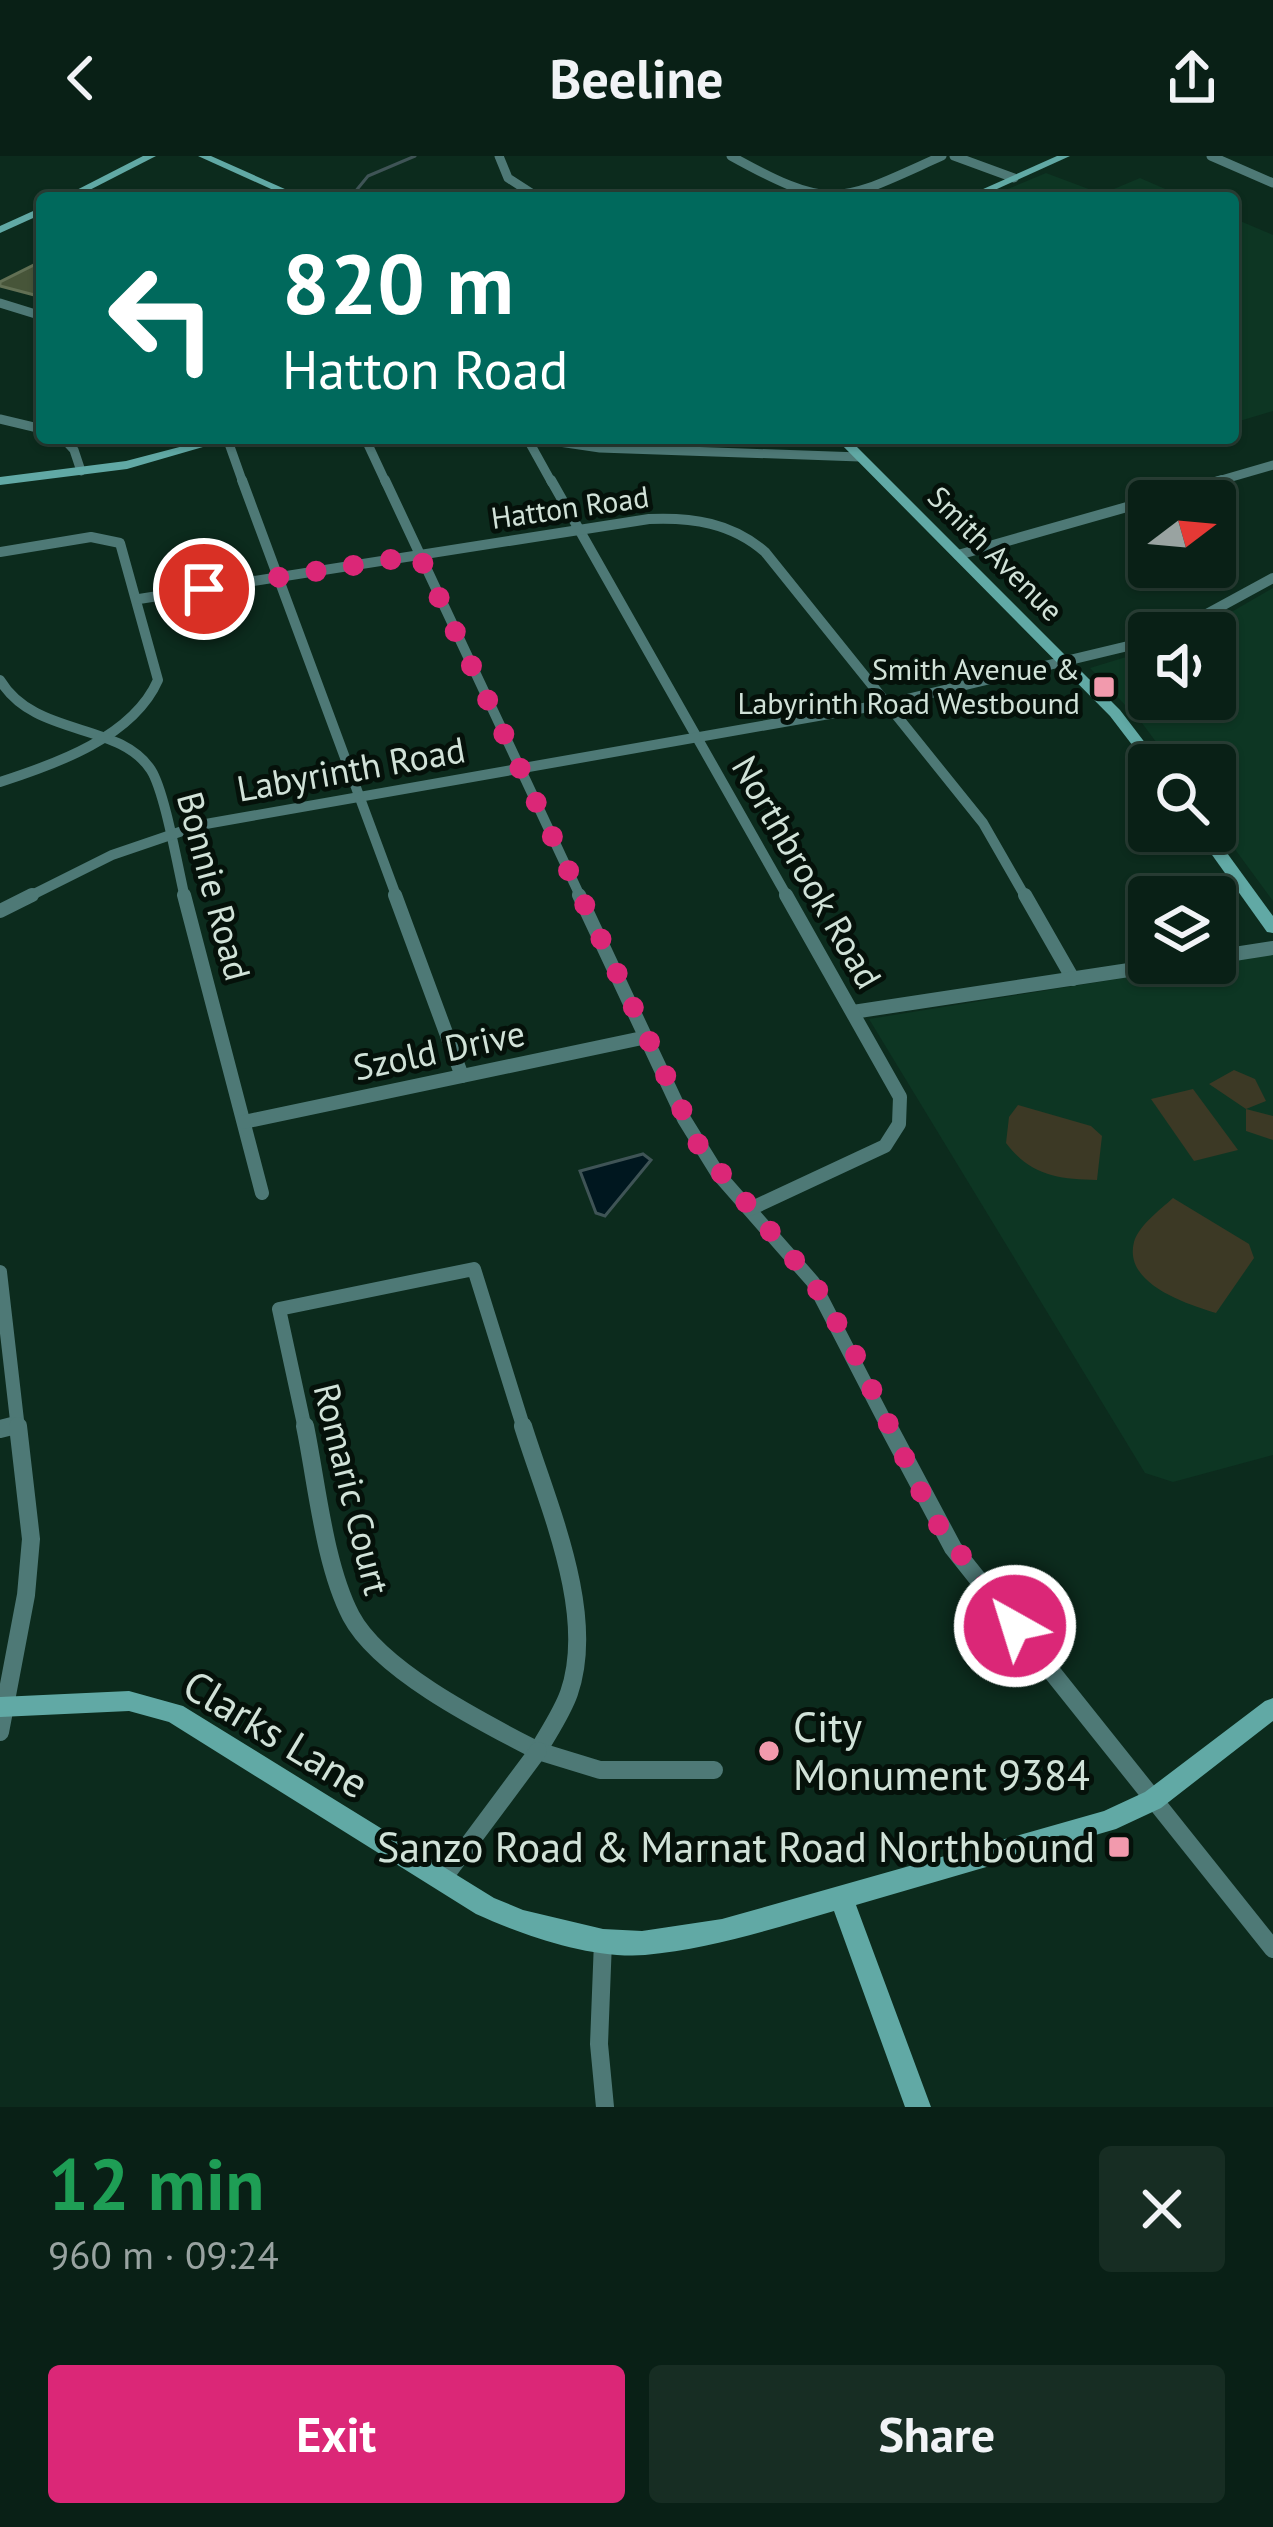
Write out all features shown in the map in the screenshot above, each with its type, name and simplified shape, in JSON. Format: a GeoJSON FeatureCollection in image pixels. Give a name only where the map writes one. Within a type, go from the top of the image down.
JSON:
{"type":"FeatureCollection","features":[{"type":"Feature","properties":{"kind":"street"},"geometry":{"type":"LineString","coordinates":[[78,192],[151,156]]}},
{"type":"Feature","properties":{"kind":"street"},"geometry":{"type":"LineString","coordinates":[[203,156],[285,192]]}},
{"type":"Feature","properties":{"kind":"street"},"geometry":{"type":"LineString","coordinates":[[500,156],[508,178],[530,192]]}},
{"type":"Feature","properties":{"kind":"street"},"geometry":{"type":"LineString","coordinates":[[731,156],[801,192]]}},
{"type":"Feature","properties":{"kind":"street"},"geometry":{"type":"LineString","coordinates":[[855,192],[942,156]]}},
{"type":"Feature","properties":{"kind":"street"},"geometry":{"type":"LineString","coordinates":[[954,156],[1014,178]]}},
{"type":"Feature","properties":{"kind":"street"},"geometry":{"type":"LineString","coordinates":[[982,192],[1065,156]]}},
{"type":"Feature","properties":{"kind":"street"},"geometry":{"type":"LineString","coordinates":[[1210,156],[1273,183]]}},
{"type":"Feature","properties":{"kind":"street"},"geometry":{"type":"LineString","coordinates":[[0,230],[36,215]]}},
{"type":"Feature","properties":{"kind":"street"},"geometry":{"type":"LineString","coordinates":[[0,303],[36,314]]}},
{"type":"Feature","properties":{"kind":"street"},"geometry":{"type":"LineString","coordinates":[[0,419],[36,428]]}},
{"type":"Feature","properties":{"kind":"street"},"geometry":{"type":"LineString","coordinates":[[68,444],[81,471]]}},
{"type":"Feature","properties":{"kind":"street"},"geometry":{"type":"LineString","coordinates":[[0,481],[138,463],[206,444]]}},
{"type":"Feature","properties":{"kind":"street"},"geometry":{"type":"LineString","coordinates":[[229,444],[462,1076]]}},
{"type":"Feature","properties":{"kind":"street"},"geometry":{"type":"LineString","coordinates":[[368,444],[700,1148],[813,1282],[953,1548],[1273,1949]]}},
{"type":"Feature","properties":{"kind":"street","name":"Northbrook Road"},"geometry":{"type":"LineString","coordinates":[[533,444],[577,531],[900,1097],[894,1136],[860,1161],[750,1209]]}},
{"type":"Feature","properties":{"kind":"street"},"geometry":{"type":"LineString","coordinates":[[556,444],[860,457]]}},
{"type":"Feature","properties":{"kind":"street"},"geometry":{"type":"LineString","coordinates":[[691,444],[693,451]]}},
{"type":"Feature","properties":{"kind":"street","name":"Smith Avenue"},"geometry":{"type":"LineString","coordinates":[[847,444],[1066,662],[1138,744]]}},
{"type":"Feature","properties":{"kind":"street"},"geometry":{"type":"LineString","coordinates":[[958,555],[1273,465]]}},
{"type":"Feature","properties":{"kind":"street","name":"Hatton Road"},"geometry":{"type":"LineString","coordinates":[[139,598],[678,518],[706,522],[748,538],[765,552],[991,835],[1073,979]]}},
{"type":"Feature","properties":{"kind":"street"},"geometry":{"type":"LineString","coordinates":[[0,552],[91,537],[115,541],[127,555],[157,688],[139,710],[97,738],[46,766],[0,782]]}},
{"type":"Feature","properties":{"kind":"street"},"geometry":{"type":"LineString","coordinates":[[1211,612],[1273,578]]}},
{"type":"Feature","properties":{"kind":"street","name":"Labyrinth Road"},"geometry":{"type":"LineString","coordinates":[[0,911],[112,854],[171,833],[886,704],[1128,646]]}},
{"type":"Feature","properties":{"kind":"street","name":"Bonnie Road"},"geometry":{"type":"LineString","coordinates":[[0,680],[8,696],[25,709],[146,763],[171,833],[262,1193]]}},
{"type":"Feature","properties":{"kind":"street"},"geometry":{"type":"LineString","coordinates":[[1218,852],[1273,928]]}},
{"type":"Feature","properties":{"kind":"street"},"geometry":{"type":"LineString","coordinates":[[1236,954],[1273,948]]}},
{"type":"Feature","properties":{"kind":"street"},"geometry":{"type":"LineString","coordinates":[[853,1012],[1128,970]]}},
{"type":"Feature","properties":{"kind":"street","name":"Szold Drive"},"geometry":{"type":"LineString","coordinates":[[244,1122],[646,1037]]}},
{"type":"Feature","properties":{"kind":"street","name":"Romaric Court"},"geometry":{"type":"LineString","coordinates":[[539,1750],[574,1675],[575,1605],[473,1269],[279,1309],[340,1589],[356,1626],[403,1670],[539,1750],[564,1762],[597,1768],[714,1770]]}},
{"type":"Feature","properties":{"kind":"street"},"geometry":{"type":"LineString","coordinates":[[0,1272],[30,1558],[0,1732]]}},
{"type":"Feature","properties":{"kind":"street"},"geometry":{"type":"LineString","coordinates":[[0,1429],[19,1425]]}},
{"type":"Feature","properties":{"kind":"street","name":"Clarks Lane"},"geometry":{"type":"LineString","coordinates":[[2,1707],[129,1701],[175,1713],[442,1880],[521,1922],[603,1941],[680,1940],[1068,1834],[1153,1800],[1273,1708]]}},
{"type":"Feature","properties":{"kind":"street"},"geometry":{"type":"LineString","coordinates":[[442,1880],[539,1750]]}},
{"type":"Feature","properties":{"kind":"street"},"geometry":{"type":"LineString","coordinates":[[841,1897],[918,2107]]}},
{"type":"Feature","properties":{"kind":"street"},"geometry":{"type":"LineString","coordinates":[[603,1941],[599,2044],[605,2107]]}},
{"type":"Feature","properties":{"kind":"shaded area"},"geometry":{"type":"Polygon","coordinates":[[[1046,173],[1097,192],[1000,192],[1046,173]]]}},
{"type":"Feature","properties":{"kind":"shaded area"},"geometry":{"type":"Polygon","coordinates":[[[1140,178],[1172,192],[1107,192],[1140,178]]]}},
{"type":"Feature","properties":{"kind":"shaded area"},"geometry":{"type":"Polygon","coordinates":[[[1239,221],[1273,235],[1273,411],[1239,421],[1239,221]]]}},
{"type":"Feature","properties":{"kind":"shaded area"},"geometry":{"type":"Polygon","coordinates":[[[1273,588],[1273,901],[1236,851],[1236,744],[1158,744],[1139,720],[1236,720],[1236,612],[1231,612],[1273,588]]]}},
{"type":"Feature","properties":{"kind":"shaded area"},"geometry":{"type":"Polygon","coordinates":[[[1128,656],[1128,708],[1090,668],[1128,656]]]}},
{"type":"Feature","properties":{"kind":"shaded area"},"geometry":{"type":"Polygon","coordinates":[[[1273,954],[1273,1455],[1173,1482],[1145,1473],[869,1019],[1128,977],[1128,984],[1236,984],[1236,960],[1273,954]]]}},
{"type":"Feature","properties":{"kind":"shaded area"},"geometry":{"type":"Polygon","coordinates":[[[1234,1070],[1255,1079],[1266,1101],[1246,1109],[1209,1084],[1234,1070]]]}},
{"type":"Feature","properties":{"kind":"shaded area"},"geometry":{"type":"Polygon","coordinates":[[[1193,1089],[1238,1150],[1194,1161],[1151,1099],[1193,1089]]]}},
{"type":"Feature","properties":{"kind":"shaded area"},"geometry":{"type":"Polygon","coordinates":[[[1018,1105],[1091,1126],[1102,1136],[1097,1180],[1046,1173],[1015,1154],[1006,1143],[1009,1117],[1018,1105]]]}},
{"type":"Feature","properties":{"kind":"shaded area"},"geometry":{"type":"Polygon","coordinates":[[[1246,1109],[1273,1116],[1273,1140],[1246,1131],[1246,1109]]]}},
{"type":"Feature","properties":{"kind":"shaded area"},"geometry":{"type":"Polygon","coordinates":[[[1173,1198],[1249,1244],[1254,1258],[1216,1313],[1160,1290],[1138,1270],[1133,1257],[1140,1230],[1173,1198]]]}},
{"type":"Feature","properties":{"kind":"water"},"geometry":{"type":"Polygon","coordinates":[[[643,1154],[651,1160],[605,1216],[596,1213],[580,1171],[643,1154]]]}},
{"type":"Feature","properties":{"kind":"building"},"geometry":{"type":"Polygon","coordinates":[[[36,264],[36,295],[0,286],[36,264]]]}},
{"type":"Feature","properties":{"kind":"waterway"},"geometry":{"type":"LineString","coordinates":[[355,192],[368,176],[415,156]]}},
{"type":"Feature","properties":{"kind":"place","name":"Smith Avenue & Labyrinth Road Westbound"},"geometry":{"type":"Point","coordinates":[1104,687]}},
{"type":"Feature","properties":{"kind":"place","name":"City Monument 9384"},"geometry":{"type":"Point","coordinates":[769,1751]}},
{"type":"Feature","properties":{"kind":"place","name":"Sanzo Road & Marnat Road Northbound"},"geometry":{"type":"Point","coordinates":[1119,1847]}},
{"type":"Feature","properties":{"kind":"route"},"geometry":{"type":"LineString","coordinates":[[204,589],[419,555],[700,1148],[813,1282],[852,1348],[934,1519],[1015,1626]]}}]}
